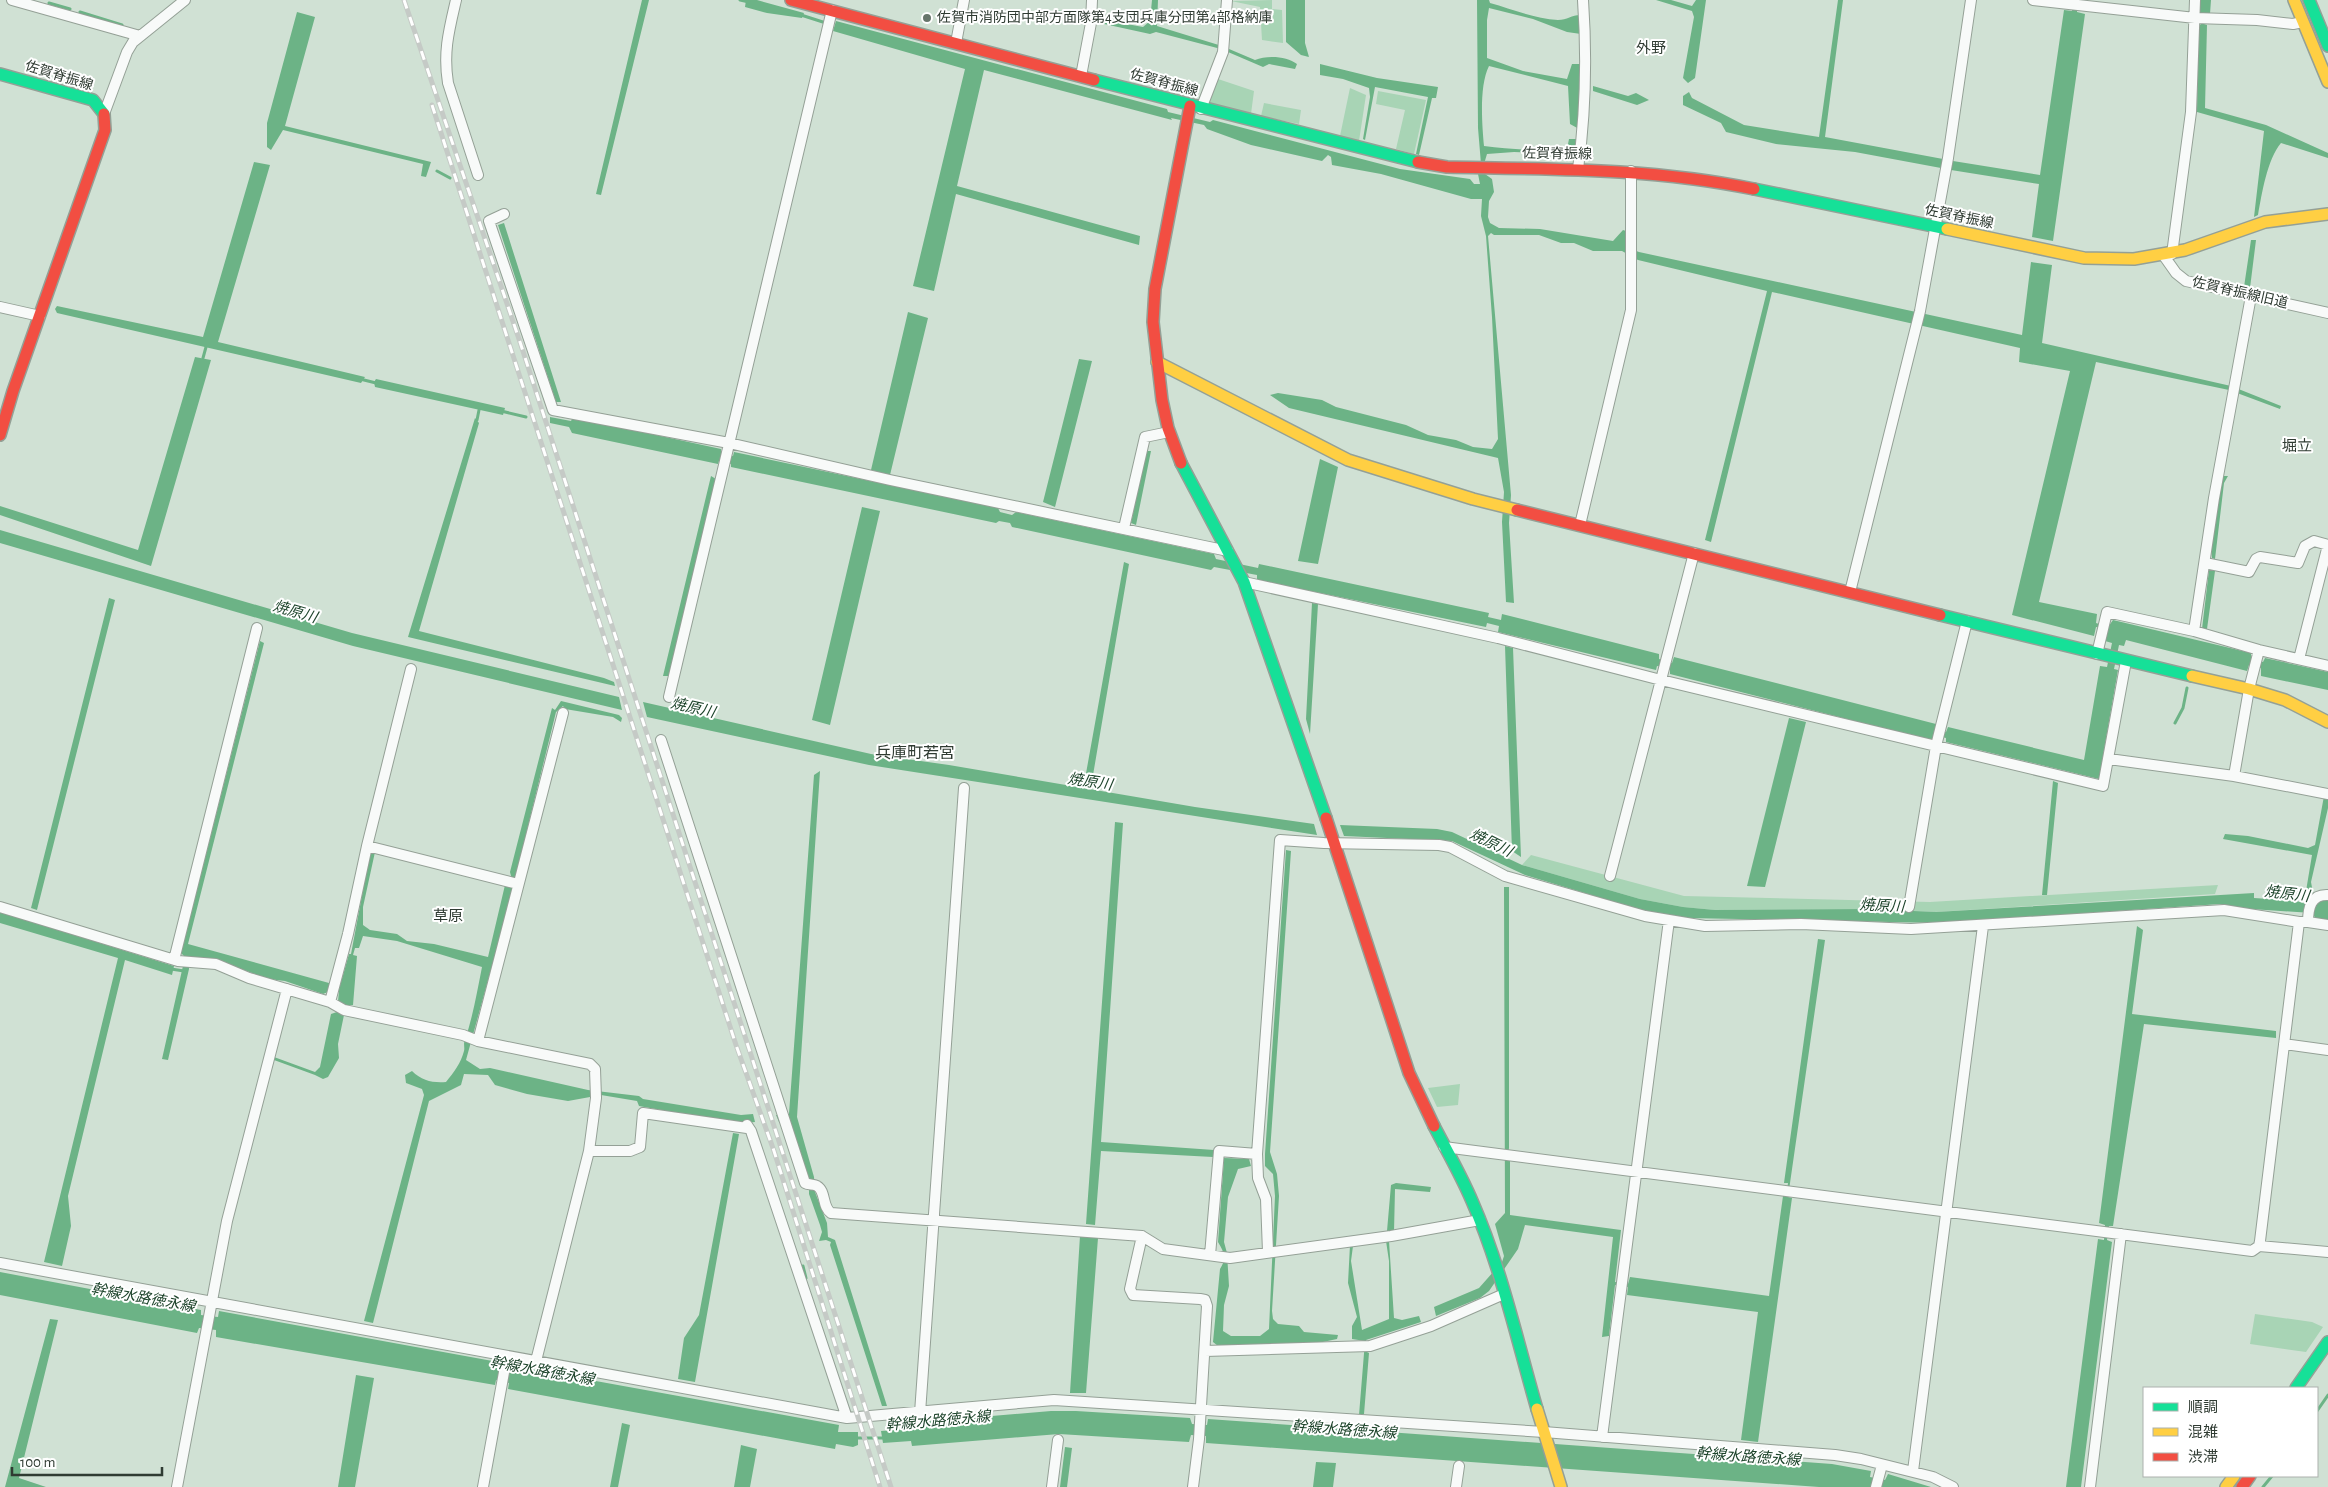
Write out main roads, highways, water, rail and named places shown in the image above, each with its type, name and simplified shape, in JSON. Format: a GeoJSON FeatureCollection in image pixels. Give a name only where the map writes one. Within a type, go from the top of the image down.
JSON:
{"type":"FeatureCollection","features":[{"type":"Feature","properties":{"kind":"main road","name":"佐賀脊振線"},"geometry":{"type":"LineString","coordinates":[[791,0],[831,13],[1081,76],[1192,114],[1394,157],[1446,167],[1578,168],[1630,171],[1722,182],[2084,258],[2141,259],[2168,255],[2199,246],[2245,228],[2280,220],[2328,214]]}},
{"type":"Feature","properties":{"kind":"main road"},"geometry":{"type":"LineString","coordinates":[[2294,0],[2328,82]]}},
{"type":"Feature","properties":{"kind":"main road"},"geometry":{"type":"LineString","coordinates":[[2309,0],[2328,46]]}},
{"type":"Feature","properties":{"kind":"main road","name":"佐賀脊振線"},"geometry":{"type":"LineString","coordinates":[[0,74],[93,100],[104,114],[105,130],[0,435]]}},
{"type":"Feature","properties":{"kind":"main road"},"geometry":{"type":"LineString","coordinates":[[1192,114],[1155,288],[1153,322],[1157,362],[1162,400],[1170,432],[1186,475],[1242,578],[1280,680],[1409,1073],[1423,1107],[1462,1179],[1480,1220],[1561,1487]]}},
{"type":"Feature","properties":{"kind":"main road"},"geometry":{"type":"LineString","coordinates":[[1157,362],[1177,367],[1275,412],[1366,466],[1394,476],[1500,506],[2097,654],[2250,689],[2285,700],[2328,722]]}},
{"type":"Feature","properties":{"kind":"main road"},"geometry":{"type":"LineString","coordinates":[[2297,1387],[2328,1342]]}},
{"type":"Feature","properties":{"kind":"water"},"geometry":{"type":"Polygon","coordinates":[[[642,0],[649,0],[601,195],[596,194],[642,0]]]}},
{"type":"Feature","properties":{"kind":"water"},"geometry":{"type":"Polygon","coordinates":[[[746,0],[757,0],[804,13],[802,18],[767,13],[745,7],[746,0]]]}},
{"type":"Feature","properties":{"kind":"water"},"geometry":{"type":"Polygon","coordinates":[[[1152,0],[1158,0],[1157,26],[1222,46],[1255,60],[1271,57],[1288,59],[1297,64],[1295,69],[1269,64],[1263,67],[1221,49],[1156,32],[1150,34],[1095,22],[1095,18],[1143,27],[1150,21],[1152,0]]]}},
{"type":"Feature","properties":{"kind":"water"},"geometry":{"type":"Polygon","coordinates":[[[1286,0],[1305,0],[1305,43],[1309,57],[1301,55],[1286,42],[1286,0]]]}},
{"type":"Feature","properties":{"kind":"water"},"geometry":{"type":"Polygon","coordinates":[[[1477,0],[1489,0],[1490,3],[1532,16],[1549,19],[1561,20],[1580,15],[1581,34],[1567,32],[1533,19],[1489,8],[1487,20],[1487,58],[1523,71],[1567,79],[1572,64],[1582,64],[1579,129],[1570,124],[1568,86],[1489,66],[1482,94],[1484,146],[1525,150],[1557,150],[1567,149],[1569,139],[1576,139],[1574,155],[1514,152],[1487,154],[1484,164],[1481,164],[1478,128],[1477,0]]]}},
{"type":"Feature","properties":{"kind":"water"},"geometry":{"type":"Polygon","coordinates":[[[1656,0],[1671,0],[1692,6],[1696,0],[1706,0],[1695,78],[1688,83],[1683,78],[1694,17],[1692,11],[1656,0]]]}},
{"type":"Feature","properties":{"kind":"water"},"geometry":{"type":"Polygon","coordinates":[[[1838,0],[1843,0],[1825,137],[1943,159],[1941,168],[1855,152],[1776,144],[1726,132],[1721,123],[1683,105],[1683,96],[1689,92],[1692,98],[1744,125],[1819,137],[1838,0]]]}},
{"type":"Feature","properties":{"kind":"water"},"geometry":{"type":"Polygon","coordinates":[[[2065,0],[2087,0],[2087,3],[2078,2],[2077,12],[2085,14],[2053,241],[2032,237],[2039,184],[1951,170],[1953,161],[2040,175],[2064,10],[2072,11],[2073,1],[2065,0]]]}},
{"type":"Feature","properties":{"kind":"water"},"geometry":{"type":"Polygon","coordinates":[[[2198,0],[2211,0],[2210,14],[2206,15],[2204,24],[2207,25],[2205,108],[2266,125],[2328,153],[2328,158],[2281,143],[2272,158],[2263,187],[2258,215],[2254,217],[2264,131],[2197,112],[2198,27],[2201,24],[2202,15],[2197,10],[2198,0]]]}},
{"type":"Feature","properties":{"kind":"water"},"geometry":{"type":"Polygon","coordinates":[[[297,12],[315,17],[285,126],[431,162],[426,177],[421,176],[423,164],[283,130],[271,150],[267,147],[267,123],[297,12]]]}},
{"type":"Feature","properties":{"kind":"water"},"geometry":{"type":"Polygon","coordinates":[[[836,21],[1167,109],[1168,112],[1210,122],[1213,120],[1400,169],[1470,179],[1474,184],[1480,184],[1478,174],[1485,174],[1492,179],[1494,192],[1489,201],[1488,217],[1490,223],[1499,228],[1540,229],[1613,241],[1623,230],[1626,231],[1626,247],[1639,252],[2022,335],[2031,262],[2052,265],[2042,343],[2231,386],[2281,406],[2280,409],[2229,390],[2096,362],[2039,602],[2097,614],[2096,623],[2108,627],[2113,620],[2251,653],[2251,659],[2263,662],[2265,658],[2328,672],[2328,690],[2261,676],[2261,668],[2249,665],[2247,671],[2126,640],[2124,646],[2119,645],[2114,669],[2118,670],[2099,779],[1946,742],[1946,738],[1934,735],[1933,741],[1670,674],[1670,669],[1657,666],[1656,670],[1498,632],[1499,626],[1487,623],[1486,627],[1257,580],[1257,575],[1214,567],[1211,570],[1012,527],[1010,523],[999,521],[996,523],[731,467],[731,464],[719,461],[718,464],[572,433],[569,427],[550,423],[550,417],[571,421],[573,417],[721,449],[721,453],[733,456],[734,452],[998,508],[1000,512],[1012,515],[1016,512],[1214,554],[1216,559],[1258,568],[1259,564],[1489,613],[1488,617],[1501,620],[1502,614],[1659,654],[1659,659],[1672,663],[1674,657],[1936,724],[1935,729],[1946,732],[1948,727],[2084,760],[2100,666],[2107,667],[2112,643],[2105,641],[2108,629],[2096,627],[2094,636],[2012,615],[2070,371],[2019,362],[2020,348],[1772,292],[1711,542],[1705,540],[1767,291],[1638,260],[1622,251],[1593,251],[1574,243],[1561,243],[1539,235],[1494,235],[1491,233],[1488,236],[1511,495],[1509,523],[1514,603],[1506,602],[1502,522],[1504,492],[1498,458],[1289,408],[1270,395],[1278,393],[1322,400],[1336,407],[1406,425],[1428,435],[1456,440],[1473,447],[1492,449],[1498,439],[1486,236],[1481,216],[1482,199],[1471,199],[1381,174],[1332,165],[1331,157],[1328,155],[1322,161],[1251,145],[1207,129],[1204,125],[1171,118],[1172,120],[984,70],[957,186],[1140,236],[1139,245],[956,194],[934,291],[913,286],[965,69],[833,31],[836,21]]]}},
{"type":"Feature","properties":{"kind":"water"},"geometry":{"type":"Polygon","coordinates":[[[1320,64],[1377,78],[1438,87],[1436,98],[1432,98],[1419,155],[1416,154],[1428,97],[1375,87],[1365,140],[1363,139],[1370,97],[1369,88],[1343,79],[1320,75],[1320,64]]]}},
{"type":"Feature","properties":{"kind":"water"},"geometry":{"type":"Polygon","coordinates":[[[1593,86],[1628,96],[1636,93],[1649,100],[1637,105],[1593,91],[1593,86]]]}},
{"type":"Feature","properties":{"kind":"water"},"geometry":{"type":"Polygon","coordinates":[[[254,162],[270,165],[218,342],[365,377],[361,383],[57,313],[55,309],[57,306],[203,337],[254,162]]]}},
{"type":"Feature","properties":{"kind":"water"},"geometry":{"type":"Polygon","coordinates":[[[504,223],[561,402],[556,402],[498,225],[504,223]]]}},
{"type":"Feature","properties":{"kind":"water"},"geometry":{"type":"Polygon","coordinates":[[[2251,240],[2256,240],[2250,288],[2244,287],[2251,240]]]}},
{"type":"Feature","properties":{"kind":"water"},"geometry":{"type":"Polygon","coordinates":[[[908,312],[928,318],[890,475],[871,470],[908,312]]]}},
{"type":"Feature","properties":{"kind":"water"},"geometry":{"type":"Polygon","coordinates":[[[195,357],[211,360],[151,566],[0,515],[0,506],[138,550],[195,357]]]}},
{"type":"Feature","properties":{"kind":"water"},"geometry":{"type":"Polygon","coordinates":[[[1079,359],[1092,361],[1055,507],[1043,502],[1079,359]]]}},
{"type":"Feature","properties":{"kind":"water"},"geometry":{"type":"Polygon","coordinates":[[[376,379],[505,408],[503,415],[375,387],[374,382],[376,379]]]}},
{"type":"Feature","properties":{"kind":"water"},"geometry":{"type":"Polygon","coordinates":[[[475,418],[479,423],[419,631],[604,678],[614,682],[615,686],[408,637],[475,418]]]}},
{"type":"Feature","properties":{"kind":"water"},"geometry":{"type":"Polygon","coordinates":[[[1146,451],[1151,451],[1136,525],[1131,523],[1146,451]]]}},
{"type":"Feature","properties":{"kind":"water"},"geometry":{"type":"Polygon","coordinates":[[[1320,459],[1338,467],[1318,564],[1298,561],[1320,459]]]}},
{"type":"Feature","properties":{"kind":"water"},"geometry":{"type":"Polygon","coordinates":[[[711,476],[716,479],[669,676],[663,676],[711,476]]]}},
{"type":"Feature","properties":{"kind":"water"},"geometry":{"type":"Polygon","coordinates":[[[2222,476],[2228,476],[2224,483],[2215,559],[2212,558],[2211,549],[2222,476]]]}},
{"type":"Feature","properties":{"kind":"water"},"geometry":{"type":"Polygon","coordinates":[[[862,507],[880,511],[830,725],[812,720],[862,507]]]}},
{"type":"Feature","properties":{"kind":"water"},"geometry":{"type":"Polygon","coordinates":[[[0,530],[352,633],[619,697],[622,710],[353,646],[0,543],[0,530]]]}},
{"type":"Feature","properties":{"kind":"water"},"geometry":{"type":"Polygon","coordinates":[[[1124,562],[1129,564],[1092,781],[1085,779],[1124,562]]]}},
{"type":"Feature","properties":{"kind":"water"},"geometry":{"type":"Polygon","coordinates":[[[2209,570],[2215,571],[2207,629],[2202,629],[2209,570]]]}},
{"type":"Feature","properties":{"kind":"water"},"geometry":{"type":"Polygon","coordinates":[[[109,598],[115,600],[37,910],[31,908],[109,598]]]}},
{"type":"Feature","properties":{"kind":"water"},"geometry":{"type":"Polygon","coordinates":[[[1312,603],[1318,604],[1310,734],[1306,719],[1312,603]]]}},
{"type":"Feature","properties":{"kind":"water"},"geometry":{"type":"Polygon","coordinates":[[[260,641],[264,643],[188,944],[329,983],[329,986],[339,989],[349,954],[351,954],[370,853],[375,852],[363,907],[363,925],[370,930],[397,934],[407,941],[434,944],[488,957],[505,885],[509,885],[510,872],[552,708],[555,710],[561,701],[619,715],[622,718],[621,722],[613,717],[565,709],[563,706],[556,712],[516,875],[511,886],[513,890],[466,1060],[480,1069],[490,1068],[588,1090],[639,1096],[643,1099],[741,1115],[753,1114],[755,1122],[737,1124],[639,1106],[637,1101],[601,1095],[568,1101],[527,1094],[495,1085],[488,1075],[464,1074],[461,1085],[429,1101],[373,1323],[364,1321],[424,1095],[422,1089],[406,1083],[405,1075],[412,1071],[428,1081],[446,1082],[454,1071],[464,1051],[464,1041],[473,1013],[482,967],[397,941],[363,936],[359,948],[355,948],[353,955],[357,956],[353,1005],[342,1006],[341,1014],[344,1015],[338,1044],[339,1058],[328,1077],[323,1079],[274,1060],[274,1057],[315,1072],[320,1067],[331,1014],[337,1012],[339,991],[329,990],[323,994],[285,981],[268,979],[217,960],[189,964],[168,1060],[162,1059],[185,957],[181,953],[260,641]]]}},
{"type":"Feature","properties":{"kind":"water"},"geometry":{"type":"Polygon","coordinates":[[[1505,646],[1513,648],[1521,857],[1512,851],[1505,646]]]}},
{"type":"Feature","properties":{"kind":"water"},"geometry":{"type":"Polygon","coordinates":[[[643,702],[871,754],[949,765],[1195,807],[1314,824],[1317,835],[869,765],[647,717],[643,702]]]}},
{"type":"Feature","properties":{"kind":"water"},"geometry":{"type":"Polygon","coordinates":[[[1789,718],[1806,722],[1765,887],[1747,886],[1789,718]]]}},
{"type":"Feature","properties":{"kind":"water"},"geometry":{"type":"Polygon","coordinates":[[[820,771],[797,1117],[814,1177],[815,1192],[827,1223],[828,1237],[835,1240],[887,1406],[882,1406],[830,1245],[831,1242],[826,1240],[819,1241],[822,1232],[809,1194],[809,1178],[790,1122],[779,1122],[776,1115],[789,1114],[814,775],[820,771]]]}},
{"type":"Feature","properties":{"kind":"water"},"geometry":{"type":"Polygon","coordinates":[[[2053,781],[2058,783],[2047,895],[2042,895],[2053,781]]]}},
{"type":"Feature","properties":{"kind":"water"},"geometry":{"type":"Polygon","coordinates":[[[2324,796],[2328,797],[2328,808],[2311,882],[2313,893],[2309,900],[2305,897],[2312,855],[2223,839],[2225,834],[2248,836],[2308,848],[2315,845],[2324,796]]]}},
{"type":"Feature","properties":{"kind":"water"},"geometry":{"type":"Polygon","coordinates":[[[1115,822],[1123,823],[1101,1142],[1214,1150],[1213,1157],[1101,1151],[1095,1225],[1086,1224],[1115,822]]]}},
{"type":"Feature","properties":{"kind":"water"},"geometry":{"type":"Polygon","coordinates":[[[1340,825],[1437,829],[1452,832],[1522,865],[1640,899],[1683,907],[1715,910],[1869,909],[1936,912],[2254,893],[2254,898],[2297,901],[2306,904],[2328,899],[2328,920],[2316,919],[2312,913],[2251,909],[2220,904],[1940,923],[1685,918],[1644,911],[1525,875],[1452,841],[1344,836],[1340,825]]]}},
{"type":"Feature","properties":{"kind":"water"},"geometry":{"type":"Polygon","coordinates":[[[1286,850],[1291,851],[1270,1152],[1277,1174],[1279,1196],[1272,1311],[1273,1319],[1278,1324],[1299,1326],[1304,1332],[1338,1335],[1337,1339],[1318,1343],[1218,1346],[1213,1342],[1220,1269],[1224,1258],[1218,1242],[1224,1158],[1249,1159],[1251,1166],[1238,1169],[1228,1197],[1224,1242],[1227,1253],[1229,1286],[1224,1305],[1223,1331],[1231,1336],[1260,1336],[1269,1329],[1275,1196],[1273,1174],[1265,1166],[1265,1154],[1286,850]]]}},
{"type":"Feature","properties":{"kind":"water"},"geometry":{"type":"Polygon","coordinates":[[[1504,887],[1509,887],[1509,1148],[1507,1160],[1510,1160],[1510,1215],[1621,1230],[1615,1282],[1628,1284],[1630,1277],[1769,1296],[1783,1196],[1786,1196],[1788,1183],[1784,1183],[1818,939],[1825,940],[1788,1197],[1792,1198],[1758,1442],[1741,1440],[1758,1312],[1627,1295],[1628,1287],[1615,1285],[1609,1336],[1602,1337],[1613,1237],[1525,1225],[1518,1249],[1489,1291],[1480,1298],[1436,1316],[1434,1307],[1479,1288],[1502,1262],[1504,1256],[1495,1224],[1505,1213],[1504,887]]]}},
{"type":"Feature","properties":{"kind":"water"},"geometry":{"type":"Polygon","coordinates":[[[0,912],[174,966],[172,975],[125,960],[68,1196],[71,1226],[62,1266],[44,1262],[118,958],[0,923],[0,912]]]}},
{"type":"Feature","properties":{"kind":"water"},"geometry":{"type":"Polygon","coordinates":[[[2137,926],[2143,930],[2132,1014],[2276,1031],[2276,1038],[2144,1024],[2113,1226],[2109,1226],[2107,1240],[2112,1242],[2081,1487],[2066,1487],[2098,1239],[2104,1240],[2105,1225],[2099,1223],[2137,926]]]}},
{"type":"Feature","properties":{"kind":"water"},"geometry":{"type":"Polygon","coordinates":[[[733,1133],[739,1134],[695,1382],[678,1379],[684,1338],[699,1315],[733,1133]]]}},
{"type":"Feature","properties":{"kind":"water"},"geometry":{"type":"Polygon","coordinates":[[[1396,1183],[1431,1187],[1430,1192],[1395,1189],[1394,1232],[1387,1231],[1391,1185],[1396,1183]]]}},
{"type":"Feature","properties":{"kind":"water"},"geometry":{"type":"Polygon","coordinates":[[[1080,1236],[1098,1238],[1086,1393],[1070,1393],[1080,1236]]]}},
{"type":"Feature","properties":{"kind":"water"},"geometry":{"type":"Polygon","coordinates":[[[1386,1241],[1389,1241],[1394,1318],[1402,1320],[1419,1316],[1421,1322],[1366,1340],[1367,1352],[1369,1353],[1364,1414],[1359,1415],[1365,1341],[1352,1339],[1352,1326],[1357,1317],[1348,1283],[1350,1245],[1353,1246],[1351,1261],[1362,1330],[1389,1319],[1389,1261],[1386,1241]]]}},
{"type":"Feature","properties":{"kind":"water"},"geometry":{"type":"Polygon","coordinates":[[[0,1272],[201,1310],[201,1315],[218,1317],[219,1311],[498,1362],[496,1368],[511,1371],[513,1366],[839,1425],[838,1432],[858,1432],[858,1445],[853,1447],[836,1444],[835,1449],[508,1389],[509,1383],[496,1380],[495,1385],[216,1337],[216,1330],[199,1328],[197,1333],[0,1295],[0,1272]]]}},
{"type":"Feature","properties":{"kind":"water"},"geometry":{"type":"Polygon","coordinates":[[[50,1319],[58,1320],[19,1478],[46,1487],[5,1487],[50,1319]]]}},
{"type":"Feature","properties":{"kind":"water"},"geometry":{"type":"Polygon","coordinates":[[[356,1375],[374,1378],[355,1487],[338,1487],[356,1375]]]}},
{"type":"Feature","properties":{"kind":"water"},"geometry":{"type":"Polygon","coordinates":[[[1051,1411],[1190,1418],[1192,1424],[1207,1425],[1208,1419],[1832,1464],[1871,1471],[1870,1477],[1885,1480],[1888,1474],[1931,1487],[1819,1487],[1206,1443],[1206,1436],[1191,1435],[1189,1442],[1059,1434],[912,1446],[911,1441],[883,1443],[881,1431],[910,1429],[910,1423],[1051,1411]]]}},
{"type":"Feature","properties":{"kind":"water"},"geometry":{"type":"Polygon","coordinates":[[[622,1423],[630,1425],[618,1487],[610,1487],[622,1423]]]}},
{"type":"Feature","properties":{"kind":"water"},"geometry":{"type":"Polygon","coordinates":[[[741,1445],[757,1449],[750,1487],[734,1487],[741,1445]]]}},
{"type":"Feature","properties":{"kind":"water"},"geometry":{"type":"Polygon","coordinates":[[[1065,1447],[1072,1448],[1067,1487],[1060,1487],[1065,1447]]]}},
{"type":"Feature","properties":{"kind":"water"},"geometry":{"type":"Polygon","coordinates":[[[1316,1462],[1336,1463],[1333,1487],[1313,1487],[1316,1462]]]}},
{"type":"Feature","properties":{"kind":"waterway"},"geometry":{"type":"LineString","coordinates":[[740,0],[749,2]]}},
{"type":"Feature","properties":{"kind":"waterway"},"geometry":{"type":"LineString","coordinates":[[49,3],[70,9]]}},
{"type":"Feature","properties":{"kind":"waterway"},"geometry":{"type":"LineString","coordinates":[[1056,11],[1090,19]]}},
{"type":"Feature","properties":{"kind":"waterway"},"geometry":{"type":"LineString","coordinates":[[80,12],[122,25]]}},
{"type":"Feature","properties":{"kind":"waterway"},"geometry":{"type":"LineString","coordinates":[[801,15],[826,23]]}},
{"type":"Feature","properties":{"kind":"waterway"},"geometry":{"type":"LineString","coordinates":[[437,171],[450,178]]}},
{"type":"Feature","properties":{"kind":"waterway"},"geometry":{"type":"LineString","coordinates":[[203,358],[206,347]]}},
{"type":"Feature","properties":{"kind":"waterway"},"geometry":{"type":"LineString","coordinates":[[360,379],[376,383]]}},
{"type":"Feature","properties":{"kind":"waterway"},"geometry":{"type":"LineString","coordinates":[[477,420],[479,410]]}},
{"type":"Feature","properties":{"kind":"waterway"},"geometry":{"type":"LineString","coordinates":[[501,411],[526,417]]}},
{"type":"Feature","properties":{"kind":"waterway"},"geometry":{"type":"LineString","coordinates":[[2175,723],[2183,708],[2187,688]]}},
{"type":"Feature","properties":{"kind":"waterway"},"geometry":{"type":"LineString","coordinates":[[171,969],[184,971]]}},
{"type":"Feature","properties":{"kind":"waterway"},"geometry":{"type":"LineString","coordinates":[[803,1266],[806,1278]]}},
{"type":"Feature","properties":{"kind":"waterway"},"geometry":{"type":"LineString","coordinates":[[2318,1410],[2328,1395]]}},
{"type":"Feature","properties":{"kind":"waterway","name":"幹線水路徳永線"},"geometry":{"type":"LineString","coordinates":[[854,1438],[885,1438]]}},
{"type":"Feature","properties":{"kind":"waterway"},"geometry":{"type":"LineString","coordinates":[[2263,1487],[2271,1477]]}},
{"type":"Feature","properties":{"kind":"railway"},"geometry":{"type":"LineString","coordinates":[[404,0],[520,342],[891,1487]]}},
{"type":"Feature","properties":{"kind":"railway"},"geometry":{"type":"LineString","coordinates":[[432,105],[736,1045],[774,1151],[880,1487]]}},
{"type":"Feature","properties":{"kind":"place","name":"佐賀市消防団中部方面隊第4支団兵庫分団第4部格納庫"},"geometry":{"type":"Point","coordinates":[927,18]}},
{"type":"Feature","properties":{"kind":"district","name":"外野"},"geometry":{"type":"Point","coordinates":[1651,48]}},
{"type":"Feature","properties":{"kind":"district","name":"堀立"},"geometry":{"type":"Point","coordinates":[2297,446]}},
{"type":"Feature","properties":{"kind":"district","name":"兵庫町若宮"},"geometry":{"type":"Point","coordinates":[915,753]}},
{"type":"Feature","properties":{"kind":"district","name":"草原"},"geometry":{"type":"Point","coordinates":[448,916]}},
{"type":"Feature","properties":{"kind":"water label","name":"焼原川"},"geometry":{"type":"Point","coordinates":[295,612]}},
{"type":"Feature","properties":{"kind":"water label","name":"焼原川"},"geometry":{"type":"Point","coordinates":[693,708]}},
{"type":"Feature","properties":{"kind":"water label","name":"焼原川"},"geometry":{"type":"Point","coordinates":[1090,782]}},
{"type":"Feature","properties":{"kind":"water label","name":"焼原川"},"geometry":{"type":"Point","coordinates":[1491,843]}},
{"type":"Feature","properties":{"kind":"water label","name":"焼原川"},"geometry":{"type":"Point","coordinates":[2287,894]}},
{"type":"Feature","properties":{"kind":"water label","name":"焼原川"},"geometry":{"type":"Point","coordinates":[1882,906]}}]}
